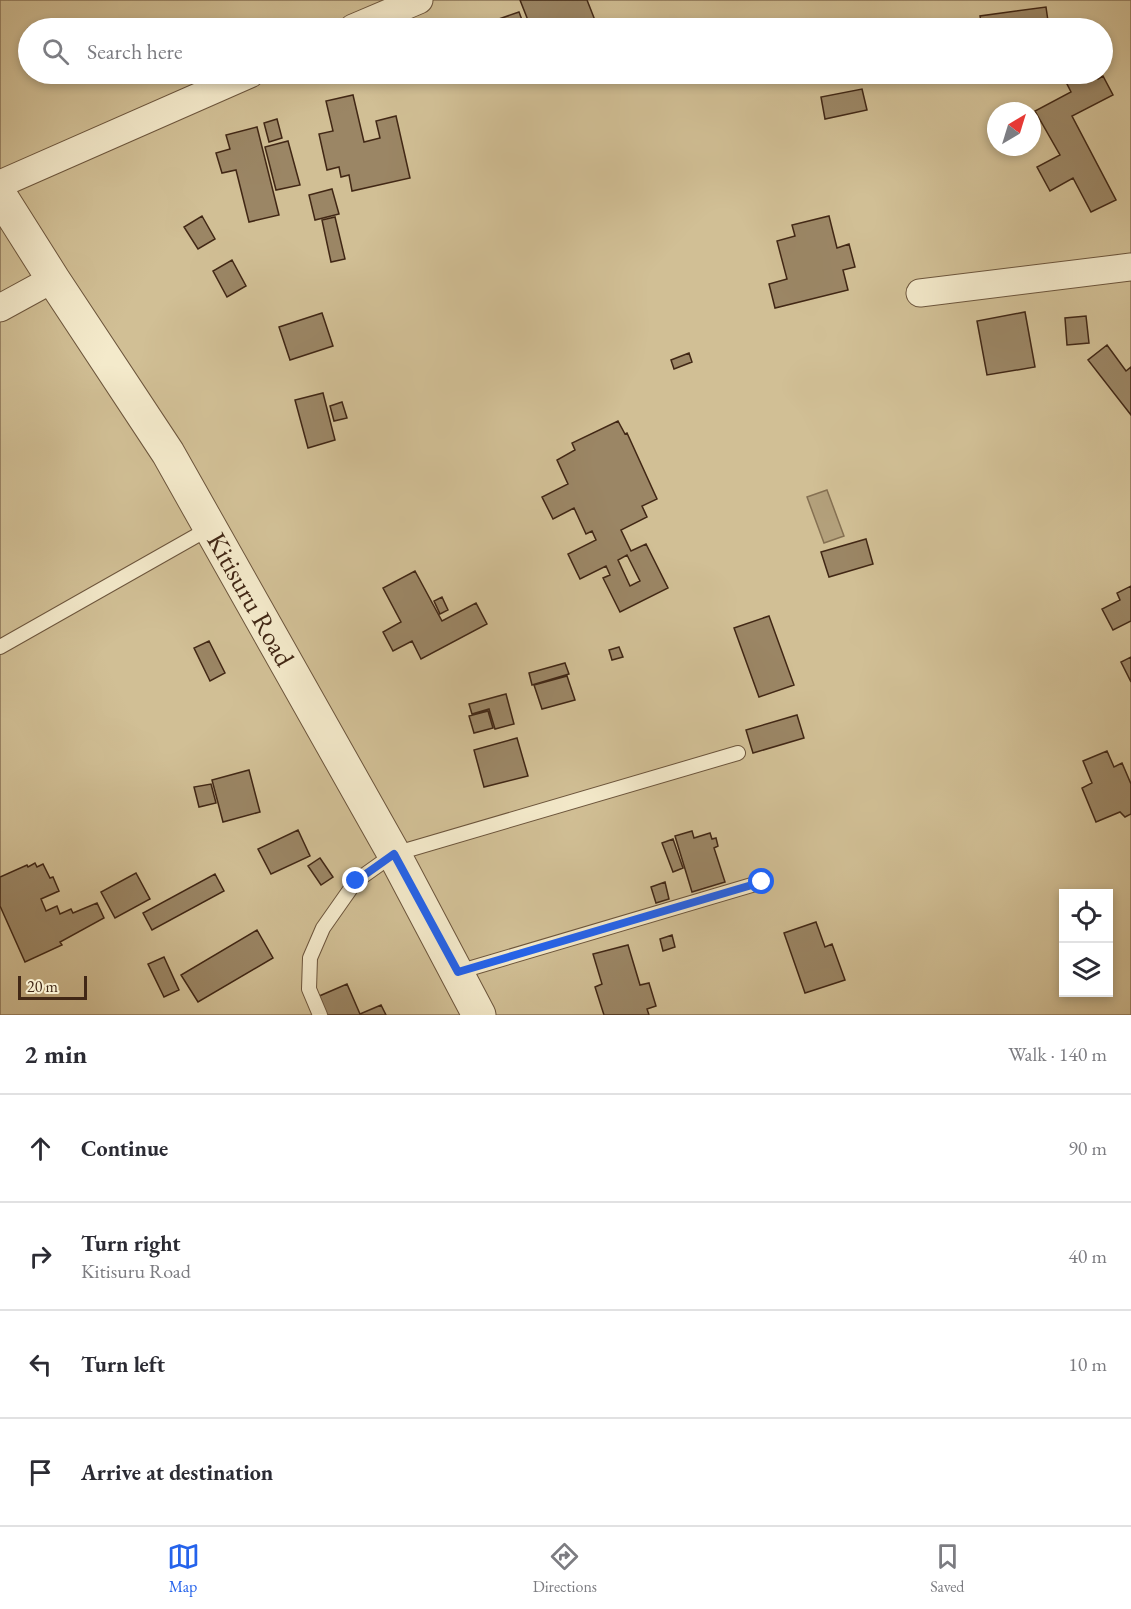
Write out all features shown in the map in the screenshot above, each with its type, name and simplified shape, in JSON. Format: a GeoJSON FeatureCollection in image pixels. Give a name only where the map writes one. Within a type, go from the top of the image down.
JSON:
{"type":"FeatureCollection","features":[{"type":"Feature","properties":{"kind":"street"},"geometry":{"type":"LineString","coordinates":[[377,18],[419,0]]}},
{"type":"Feature","properties":{"kind":"street"},"geometry":{"type":"LineString","coordinates":[[0,184],[227,84]]}},
{"type":"Feature","properties":{"kind":"street","name":"Kitisuru Road"},"geometry":{"type":"LineString","coordinates":[[4,211],[53,279],[168,453],[394,854],[479,1015]]}},
{"type":"Feature","properties":{"kind":"street"},"geometry":{"type":"LineString","coordinates":[[920,293],[1131,267]]}},
{"type":"Feature","properties":{"kind":"street"},"geometry":{"type":"LineString","coordinates":[[0,308],[53,279]]}},
{"type":"Feature","properties":{"kind":"lane"},"geometry":{"type":"LineString","coordinates":[[0,647],[210,528]]}},
{"type":"Feature","properties":{"kind":"lane"},"geometry":{"type":"LineString","coordinates":[[320,1015],[309,989],[310,958],[323,928],[356,881],[394,854],[738,753]]}},
{"type":"Feature","properties":{"kind":"lane"},"geometry":{"type":"LineString","coordinates":[[458,972],[762,882]]}},
{"type":"Feature","properties":{"kind":"shaded area"},"geometry":{"type":"Polygon","coordinates":[[[0,0],[1131,0],[1131,1015],[0,1015],[0,0]]]}},
{"type":"Feature","properties":{"kind":"shaded area"},"geometry":{"type":"Polygon","coordinates":[[[827,490],[844,536],[824,543],[807,497],[827,490]]]}},
{"type":"Feature","properties":{"kind":"building"},"geometry":{"type":"Polygon","coordinates":[[[520,0],[587,0],[594,18],[527,18],[520,0]]]}},
{"type":"Feature","properties":{"kind":"building"},"geometry":{"type":"Polygon","coordinates":[[[1046,7],[1048,18],[980,18],[980,16],[1046,7]]]}},
{"type":"Feature","properties":{"kind":"building"},"geometry":{"type":"Polygon","coordinates":[[[519,12],[521,18],[502,18],[519,12]]]}},
{"type":"Feature","properties":{"kind":"building"},"geometry":{"type":"Polygon","coordinates":[[[1067,84],[1107,84],[1113,95],[1072,116],[1116,200],[1091,212],[1073,178],[1050,191],[1037,167],[1060,155],[1041,122],[1041,108],[1071,92],[1067,84]]]}},
{"type":"Feature","properties":{"kind":"building"},"geometry":{"type":"Polygon","coordinates":[[[862,89],[867,110],[825,119],[821,97],[862,89]]]}},
{"type":"Feature","properties":{"kind":"building"},"geometry":{"type":"Polygon","coordinates":[[[353,95],[364,142],[380,138],[376,121],[396,116],[410,178],[352,191],[349,175],[341,177],[339,167],[327,170],[319,134],[333,131],[326,101],[353,95]]]}},
{"type":"Feature","properties":{"kind":"building"},"geometry":{"type":"Polygon","coordinates":[[[277,119],[282,138],[269,142],[264,123],[277,119]]]}},
{"type":"Feature","properties":{"kind":"building"},"geometry":{"type":"Polygon","coordinates":[[[257,127],[279,215],[249,222],[236,170],[222,173],[216,153],[230,149],[226,135],[257,127]]]}},
{"type":"Feature","properties":{"kind":"building"},"geometry":{"type":"Polygon","coordinates":[[[288,141],[300,185],[276,190],[265,147],[288,141]]]}},
{"type":"Feature","properties":{"kind":"building"},"geometry":{"type":"Polygon","coordinates":[[[332,189],[339,214],[315,220],[309,195],[332,189]]]}},
{"type":"Feature","properties":{"kind":"building"},"geometry":{"type":"Polygon","coordinates":[[[202,216],[215,239],[198,249],[184,227],[202,216]]]}},
{"type":"Feature","properties":{"kind":"building"},"geometry":{"type":"Polygon","coordinates":[[[829,216],[837,248],[849,244],[855,267],[843,270],[848,290],[775,308],[769,284],[787,279],[777,241],[795,236],[792,225],[829,216]]]}},
{"type":"Feature","properties":{"kind":"building"},"geometry":{"type":"Polygon","coordinates":[[[335,217],[345,259],[331,262],[322,220],[335,217]]]}},
{"type":"Feature","properties":{"kind":"building"},"geometry":{"type":"Polygon","coordinates":[[[232,260],[246,286],[227,297],[213,271],[232,260]]]}},
{"type":"Feature","properties":{"kind":"building"},"geometry":{"type":"Polygon","coordinates":[[[1025,312],[1035,367],[987,375],[977,321],[1025,312]]]}},
{"type":"Feature","properties":{"kind":"building"},"geometry":{"type":"Polygon","coordinates":[[[322,313],[333,346],[290,360],[279,327],[322,313]]]}},
{"type":"Feature","properties":{"kind":"building"},"geometry":{"type":"Polygon","coordinates":[[[1086,316],[1089,343],[1067,345],[1065,318],[1086,316]]]}},
{"type":"Feature","properties":{"kind":"building"},"geometry":{"type":"Polygon","coordinates":[[[1107,345],[1126,371],[1131,367],[1131,415],[1088,360],[1107,345]]]}},
{"type":"Feature","properties":{"kind":"building"},"geometry":{"type":"Polygon","coordinates":[[[689,353],[692,362],[674,369],[671,360],[689,353]]]}},
{"type":"Feature","properties":{"kind":"building"},"geometry":{"type":"Polygon","coordinates":[[[323,393],[335,440],[308,448],[295,400],[323,393]]]}},
{"type":"Feature","properties":{"kind":"building"},"geometry":{"type":"Polygon","coordinates":[[[342,402],[347,418],[334,421],[330,406],[342,402]]]}},
{"type":"Feature","properties":{"kind":"building"},"geometry":{"type":"Polygon","coordinates":[[[618,421],[625,434],[627,433],[657,499],[642,506],[647,517],[621,530],[631,551],[646,544],[668,588],[620,612],[603,578],[610,575],[606,566],[580,579],[568,554],[596,540],[592,531],[586,534],[574,508],[553,519],[542,497],[568,484],[557,460],[575,450],[572,443],[618,421]],[[627,555],[618,560],[630,586],[640,581],[627,555]]]}},
{"type":"Feature","properties":{"kind":"building"},"geometry":{"type":"Polygon","coordinates":[[[866,539],[873,564],[829,577],[821,552],[866,539]]]}},
{"type":"Feature","properties":{"kind":"building"},"geometry":{"type":"Polygon","coordinates":[[[415,571],[442,621],[476,603],[487,624],[421,659],[412,641],[393,651],[383,632],[401,622],[383,588],[415,571]]]}},
{"type":"Feature","properties":{"kind":"building"},"geometry":{"type":"Polygon","coordinates":[[[1131,586],[1131,621],[1113,630],[1102,609],[1120,600],[1117,593],[1131,586]]]}},
{"type":"Feature","properties":{"kind":"building"},"geometry":{"type":"Polygon","coordinates":[[[442,597],[448,610],[440,614],[434,601],[442,597]]]}},
{"type":"Feature","properties":{"kind":"building"},"geometry":{"type":"Polygon","coordinates":[[[769,616],[794,685],[759,697],[734,628],[769,616]]]}},
{"type":"Feature","properties":{"kind":"building"},"geometry":{"type":"Polygon","coordinates":[[[209,641],[225,673],[210,681],[194,648],[209,641]]]}},
{"type":"Feature","properties":{"kind":"building"},"geometry":{"type":"Polygon","coordinates":[[[619,647],[623,657],[612,660],[609,650],[619,647]]]}},
{"type":"Feature","properties":{"kind":"building"},"geometry":{"type":"Polygon","coordinates":[[[1131,657],[1131,682],[1121,662],[1131,657]]]}},
{"type":"Feature","properties":{"kind":"building"},"geometry":{"type":"Polygon","coordinates":[[[565,663],[569,674],[532,685],[529,673],[565,663]]]}},
{"type":"Feature","properties":{"kind":"building"},"geometry":{"type":"Polygon","coordinates":[[[567,676],[575,700],[542,709],[534,685],[567,676]]]}},
{"type":"Feature","properties":{"kind":"building"},"geometry":{"type":"Polygon","coordinates":[[[506,694],[514,724],[495,729],[489,709],[472,714],[469,704],[506,694]]]}},
{"type":"Feature","properties":{"kind":"building"},"geometry":{"type":"Polygon","coordinates":[[[488,711],[493,728],[474,733],[469,716],[488,711]]]}},
{"type":"Feature","properties":{"kind":"building"},"geometry":{"type":"Polygon","coordinates":[[[797,715],[804,738],[753,753],[746,730],[797,715]]]}},
{"type":"Feature","properties":{"kind":"building"},"geometry":{"type":"Polygon","coordinates":[[[517,738],[528,776],[484,787],[474,750],[517,738]]]}},
{"type":"Feature","properties":{"kind":"building"},"geometry":{"type":"Polygon","coordinates":[[[1107,751],[1114,767],[1122,763],[1131,784],[1131,814],[1125,817],[1120,812],[1096,822],[1082,788],[1092,783],[1083,761],[1107,751]]]}},
{"type":"Feature","properties":{"kind":"building"},"geometry":{"type":"Polygon","coordinates":[[[249,770],[260,812],[223,822],[212,780],[249,770]]]}},
{"type":"Feature","properties":{"kind":"building"},"geometry":{"type":"Polygon","coordinates":[[[211,784],[216,803],[199,807],[194,787],[211,784]]]}},
{"type":"Feature","properties":{"kind":"building"},"geometry":{"type":"Polygon","coordinates":[[[298,830],[310,856],[271,874],[258,849],[298,830]]]}},
{"type":"Feature","properties":{"kind":"building"},"geometry":{"type":"Polygon","coordinates":[[[692,831],[694,838],[710,833],[712,839],[716,838],[718,846],[714,848],[725,882],[692,892],[675,836],[692,831]]]}},
{"type":"Feature","properties":{"kind":"building"},"geometry":{"type":"Polygon","coordinates":[[[673,839],[683,868],[673,872],[662,843],[673,839]]]}},
{"type":"Feature","properties":{"kind":"building"},"geometry":{"type":"Polygon","coordinates":[[[320,858],[333,877],[321,885],[308,866],[320,858]]]}},
{"type":"Feature","properties":{"kind":"building"},"geometry":{"type":"Polygon","coordinates":[[[35,863],[37,867],[43,864],[50,878],[53,877],[59,891],[41,899],[46,911],[57,906],[60,914],[71,909],[73,913],[97,903],[104,918],[60,942],[62,945],[25,962],[0,906],[0,877],[35,863]]]}},
{"type":"Feature","properties":{"kind":"building"},"geometry":{"type":"Polygon","coordinates":[[[136,873],[150,899],[115,918],[101,892],[136,873]]]}},
{"type":"Feature","properties":{"kind":"building"},"geometry":{"type":"Polygon","coordinates":[[[215,874],[224,891],[152,930],[143,913],[215,874]]]}},
{"type":"Feature","properties":{"kind":"building"},"geometry":{"type":"Polygon","coordinates":[[[665,882],[669,899],[656,903],[651,887],[665,882]]]}},
{"type":"Feature","properties":{"kind":"building"},"geometry":{"type":"Polygon","coordinates":[[[816,922],[825,947],[832,944],[845,980],[805,993],[784,933],[816,922]]]}},
{"type":"Feature","properties":{"kind":"building"},"geometry":{"type":"Polygon","coordinates":[[[257,930],[273,958],[198,1002],[181,975],[257,930]]]}},
{"type":"Feature","properties":{"kind":"building"},"geometry":{"type":"Polygon","coordinates":[[[672,935],[675,947],[663,951],[660,939],[672,935]]]}},
{"type":"Feature","properties":{"kind":"building"},"geometry":{"type":"Polygon","coordinates":[[[628,945],[640,985],[649,983],[656,1006],[647,1009],[649,1015],[604,1015],[595,987],[602,984],[593,954],[628,945]]]}},
{"type":"Feature","properties":{"kind":"building"},"geometry":{"type":"Polygon","coordinates":[[[164,957],[179,990],[164,997],[148,964],[164,957]]]}},
{"type":"Feature","properties":{"kind":"building"},"geometry":{"type":"Polygon","coordinates":[[[347,984],[360,1014],[381,1005],[386,1015],[325,1015],[317,997],[347,984]]]}},
{"type":"Feature","properties":{"kind":"route"},"geometry":{"type":"LineString","coordinates":[[356,881],[394,854],[458,972],[762,882]]}}]}
